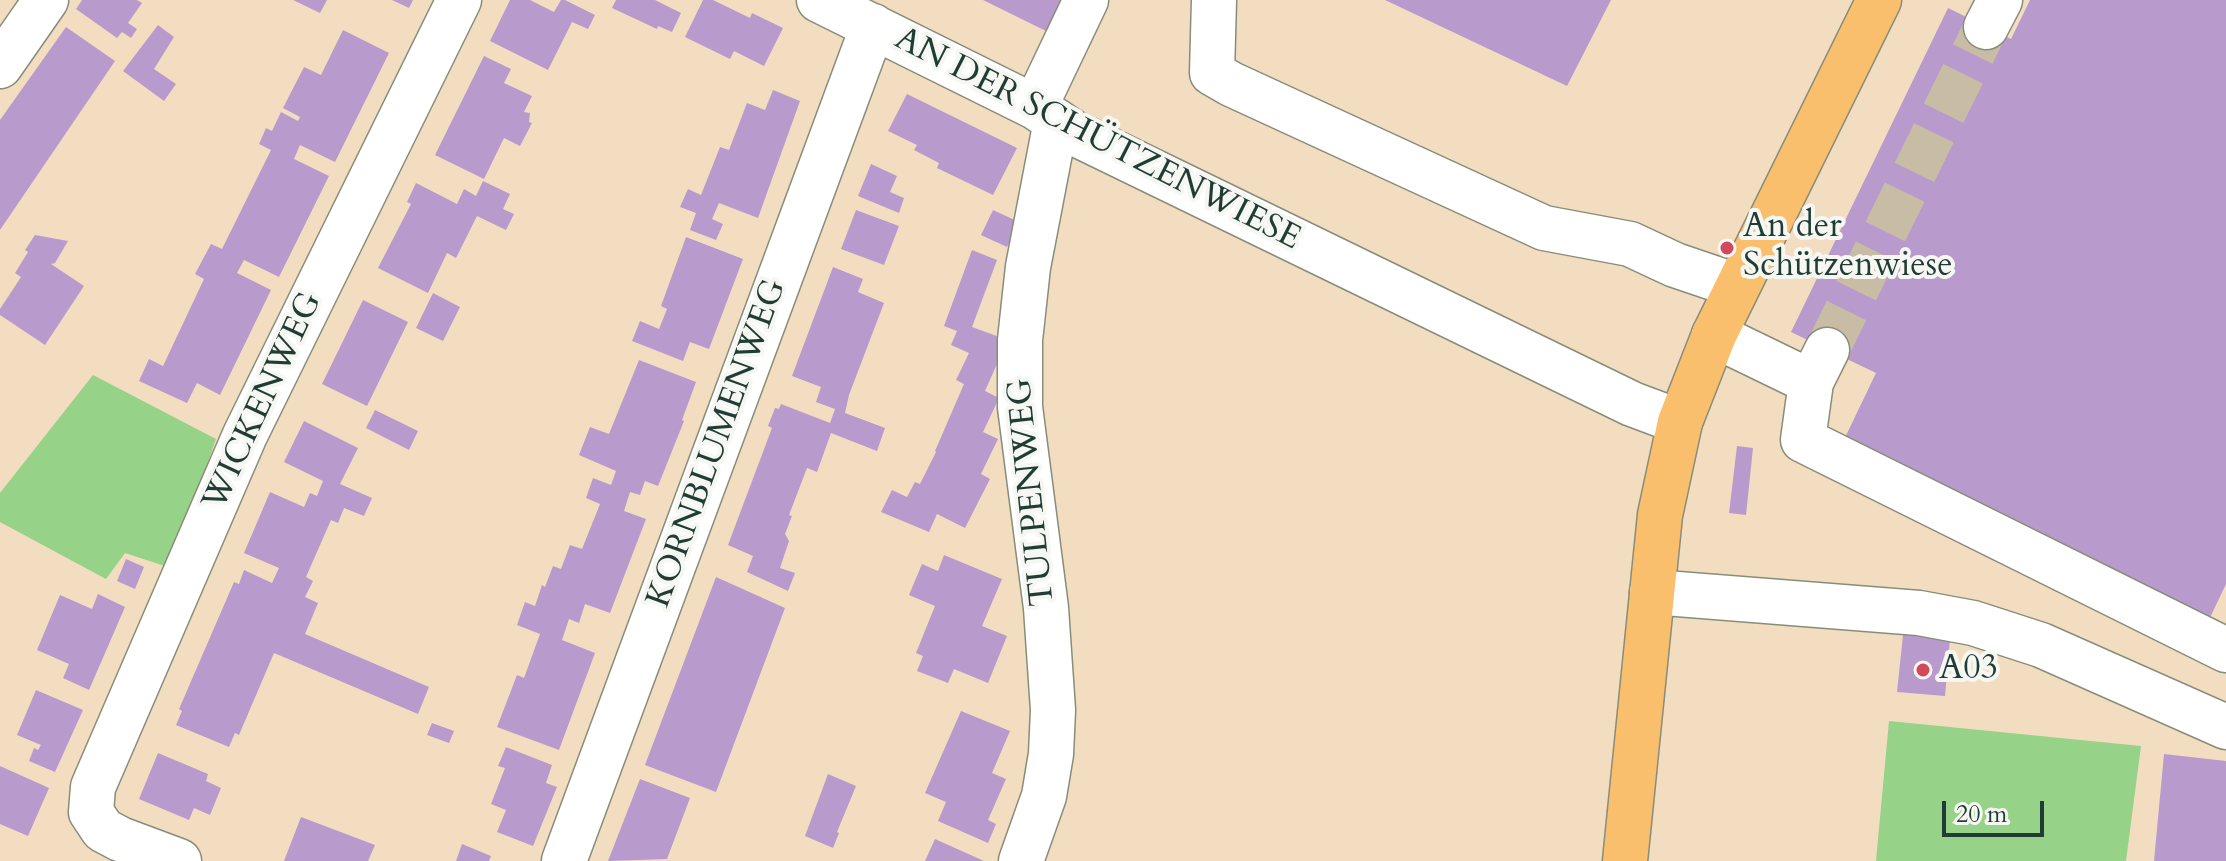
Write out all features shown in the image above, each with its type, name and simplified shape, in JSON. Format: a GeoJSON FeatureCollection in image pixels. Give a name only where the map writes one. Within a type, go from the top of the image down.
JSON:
{"type":"FeatureCollection","features":[{"type":"Feature","properties":{"kind":"main road"},"geometry":{"type":"LineString","coordinates":[[1625,861],[1666,475],[1680,422],[1737,286],[1879,0]]}},
{"type":"Feature","properties":{"kind":"street"},"geometry":{"type":"LineString","coordinates":[[0,66],[46,0]]}},
{"type":"Feature","properties":{"kind":"street","name":"WICKENWEG"},"geometry":{"type":"LineString","coordinates":[[179,861],[103,830],[91,812],[93,787],[245,435],[459,0]]}},
{"type":"Feature","properties":{"kind":"street","name":"AN DER SCHÜTZENWIESE"},"geometry":{"type":"LineString","coordinates":[[819,0],[1046,114],[1074,133],[1632,404],[1680,422]]}},
{"type":"Feature","properties":{"kind":"street","name":"TULPENWEG"},"geometry":{"type":"LineString","coordinates":[[1021,861],[1044,796],[1051,754],[1053,710],[1046,608],[1020,407],[1020,340],[1046,114],[1086,0]]}},
{"type":"Feature","properties":{"kind":"street"},"geometry":{"type":"LineString","coordinates":[[1214,0],[1212,73],[1231,84],[1544,228],[1630,244],[1675,265],[1737,286]]}},
{"type":"Feature","properties":{"kind":"street","name":"KORNBLUMENWEG"},"geometry":{"type":"LineString","coordinates":[[564,861],[873,26]]}},
{"type":"Feature","properties":{"kind":"street"},"geometry":{"type":"LineString","coordinates":[[1714,335],[1819,366],[1803,440],[2226,650]]}},
{"type":"Feature","properties":{"kind":"street"},"geometry":{"type":"LineString","coordinates":[[1652,592],[1919,613],[1973,623],[2041,645],[2226,727]]}},
{"type":"Feature","properties":{"kind":"green space"},"geometry":{"type":"Polygon","coordinates":[[[93,375],[216,439],[171,568],[125,553],[106,579],[0,522],[0,493],[93,375]]]}},
{"type":"Feature","properties":{"kind":"green space"},"geometry":{"type":"Polygon","coordinates":[[[1889,721],[2141,746],[2126,861],[1876,861],[1889,721]]]}},
{"type":"Feature","properties":{"kind":"building"},"geometry":{"type":"Polygon","coordinates":[[[82,0],[137,0],[142,3],[128,23],[137,29],[131,38],[122,32],[117,38],[76,9],[82,0]]]}},
{"type":"Feature","properties":{"kind":"building"},"geometry":{"type":"Polygon","coordinates":[[[293,0],[327,0],[320,13],[293,0]]]}},
{"type":"Feature","properties":{"kind":"building"},"geometry":{"type":"Polygon","coordinates":[[[392,0],[413,0],[409,8],[392,0]]]}},
{"type":"Feature","properties":{"kind":"building"},"geometry":{"type":"Polygon","coordinates":[[[510,0],[530,0],[554,12],[561,0],[565,0],[595,15],[588,29],[572,22],[548,70],[490,41],[510,0]]]}},
{"type":"Feature","properties":{"kind":"building"},"geometry":{"type":"Polygon","coordinates":[[[616,0],[655,0],[681,13],[672,32],[658,26],[657,29],[612,8],[616,0]]]}},
{"type":"Feature","properties":{"kind":"building"},"geometry":{"type":"Polygon","coordinates":[[[703,0],[713,0],[750,18],[752,13],[783,28],[764,66],[734,51],[730,59],[685,37],[703,0]]]}},
{"type":"Feature","properties":{"kind":"building"},"geometry":{"type":"Polygon","coordinates":[[[983,0],[1066,0],[1050,33],[983,0]]]}},
{"type":"Feature","properties":{"kind":"building"},"geometry":{"type":"Polygon","coordinates":[[[1385,0],[1611,0],[1567,86],[1385,0]]]}},
{"type":"Feature","properties":{"kind":"building"},"geometry":{"type":"Polygon","coordinates":[[[2030,0],[2226,0],[2226,584],[2207,624],[1841,446],[1876,373],[1791,332],[1948,8],[2011,39],[2030,0]]]}},
{"type":"Feature","properties":{"kind":"building"},"geometry":{"type":"Polygon","coordinates":[[[158,25],[174,37],[154,69],[176,84],[164,101],[123,71],[158,25]]]}},
{"type":"Feature","properties":{"kind":"building"},"geometry":{"type":"Polygon","coordinates":[[[66,27],[115,61],[0,230],[0,120],[66,27]]]}},
{"type":"Feature","properties":{"kind":"building"},"geometry":{"type":"Polygon","coordinates":[[[343,30],[389,53],[335,162],[300,145],[294,159],[329,176],[279,277],[244,260],[237,273],[271,290],[220,395],[197,383],[187,403],[139,381],[149,359],[163,366],[204,279],[195,274],[211,244],[222,249],[271,150],[259,144],[266,128],[272,131],[281,112],[298,121],[300,117],[283,108],[304,67],[321,75],[343,30]]]}},
{"type":"Feature","properties":{"kind":"building"},"geometry":{"type":"Polygon","coordinates":[[[484,56],[511,69],[504,83],[532,96],[524,112],[530,113],[529,122],[532,123],[520,146],[504,138],[484,179],[435,155],[484,56]]]}},
{"type":"Feature","properties":{"kind":"building"},"geometry":{"type":"Polygon","coordinates":[[[773,90],[800,101],[758,218],[719,203],[712,219],[723,224],[716,240],[690,230],[696,213],[680,207],[688,189],[701,195],[720,147],[729,150],[747,103],[765,110],[773,90]]]}},
{"type":"Feature","properties":{"kind":"building"},"geometry":{"type":"Polygon","coordinates":[[[907,94],[1017,148],[993,195],[937,168],[939,163],[914,150],[917,145],[888,131],[907,94]]]}},
{"type":"Feature","properties":{"kind":"building"},"geometry":{"type":"Polygon","coordinates":[[[871,164],[897,176],[890,192],[904,198],[899,213],[858,196],[871,164]]]}},
{"type":"Feature","properties":{"kind":"building"},"geometry":{"type":"Polygon","coordinates":[[[483,181],[510,194],[503,209],[514,214],[506,230],[477,216],[456,258],[447,253],[428,293],[378,268],[411,204],[407,202],[416,183],[457,204],[464,189],[476,196],[483,181]]]}},
{"type":"Feature","properties":{"kind":"building"},"geometry":{"type":"Polygon","coordinates":[[[856,210],[899,226],[884,265],[841,249],[856,210]]]}},
{"type":"Feature","properties":{"kind":"building"},"geometry":{"type":"Polygon","coordinates":[[[993,210],[1019,222],[1007,247],[981,235],[993,210]]]}},
{"type":"Feature","properties":{"kind":"building"},"geometry":{"type":"Polygon","coordinates":[[[35,235],[68,241],[55,263],[51,264],[84,286],[45,345],[0,315],[0,309],[21,277],[15,273],[35,235]]]}},
{"type":"Feature","properties":{"kind":"building"},"geometry":{"type":"Polygon","coordinates":[[[686,237],[743,259],[709,349],[690,342],[683,361],[632,341],[640,321],[659,329],[667,309],[661,306],[686,237]]]}},
{"type":"Feature","properties":{"kind":"building"},"geometry":{"type":"Polygon","coordinates":[[[972,250],[997,260],[972,327],[1002,338],[1002,367],[997,364],[985,391],[999,398],[983,432],[998,439],[981,474],[990,479],[965,528],[937,514],[929,532],[881,512],[892,490],[907,497],[915,482],[920,484],[964,384],[956,380],[969,353],[951,345],[957,331],[944,326],[972,250]]]}},
{"type":"Feature","properties":{"kind":"building"},"geometry":{"type":"Polygon","coordinates":[[[833,267],[863,279],[858,292],[884,303],[845,413],[885,428],[877,451],[831,433],[817,472],[807,468],[785,534],[789,541],[780,568],[795,573],[788,591],[747,572],[753,556],[728,545],[772,428],[768,426],[775,408],[779,409],[781,404],[830,423],[835,409],[816,402],[821,387],[792,376],[833,267]]]}},
{"type":"Feature","properties":{"kind":"building"},"geometry":{"type":"Polygon","coordinates":[[[433,293],[460,307],[443,341],[416,328],[433,293]]]}},
{"type":"Feature","properties":{"kind":"building"},"geometry":{"type":"Polygon","coordinates":[[[363,300],[408,322],[367,406],[322,384],[363,300]]]}},
{"type":"Feature","properties":{"kind":"building"},"geometry":{"type":"Polygon","coordinates":[[[639,360],[696,382],[658,486],[645,481],[640,495],[630,492],[624,511],[646,519],[610,613],[585,604],[579,623],[569,619],[562,640],[595,653],[559,750],[497,727],[517,675],[524,678],[540,634],[517,625],[525,602],[535,606],[542,585],[545,587],[553,566],[561,569],[570,545],[582,549],[600,504],[586,498],[593,478],[611,485],[616,471],[579,455],[590,427],[609,434],[639,360]]]}},
{"type":"Feature","properties":{"kind":"building"},"geometry":{"type":"Polygon","coordinates":[[[375,410],[418,431],[409,450],[366,428],[375,410]]]}},
{"type":"Feature","properties":{"kind":"building"},"geometry":{"type":"Polygon","coordinates":[[[304,421],[358,448],[340,484],[372,498],[364,516],[344,508],[338,523],[331,520],[306,577],[313,581],[305,597],[318,603],[305,634],[429,687],[418,714],[274,653],[239,735],[235,733],[229,747],[176,725],[182,711],[179,709],[234,582],[239,584],[244,570],[272,583],[279,568],[244,553],[270,492],[304,507],[310,493],[317,496],[323,481],[284,462],[304,421]]]}},
{"type":"Feature","properties":{"kind":"building"},"geometry":{"type":"Polygon","coordinates":[[[1737,446],[1753,448],[1746,515],[1729,513],[1737,446]]]}},
{"type":"Feature","properties":{"kind":"building"},"geometry":{"type":"Polygon","coordinates":[[[944,555],[1002,579],[982,626],[1007,636],[988,683],[954,669],[948,683],[917,671],[923,656],[916,653],[935,606],[909,595],[922,564],[938,571],[944,555]]]}},
{"type":"Feature","properties":{"kind":"building"},"geometry":{"type":"Polygon","coordinates":[[[126,559],[144,567],[135,589],[117,581],[126,559]]]}},
{"type":"Feature","properties":{"kind":"building"},"geometry":{"type":"Polygon","coordinates":[[[716,577],[785,608],[716,792],[645,765],[716,577]]]}},
{"type":"Feature","properties":{"kind":"building"},"geometry":{"type":"Polygon","coordinates":[[[98,594],[125,607],[89,690],[63,678],[69,664],[37,650],[60,595],[92,609],[98,594]]]}},
{"type":"Feature","properties":{"kind":"building","name":"A03"},"geometry":{"type":"Polygon","coordinates":[[[1903,635],[1950,639],[1945,696],[1897,692],[1903,635]]]}},
{"type":"Feature","properties":{"kind":"building"},"geometry":{"type":"Polygon","coordinates":[[[36,690],[83,710],[55,772],[29,761],[34,748],[38,750],[41,745],[17,735],[36,690]]]}},
{"type":"Feature","properties":{"kind":"building"},"geometry":{"type":"Polygon","coordinates":[[[961,711],[1010,731],[992,773],[1006,779],[988,820],[996,824],[988,843],[938,821],[946,802],[925,793],[961,711]]]}},
{"type":"Feature","properties":{"kind":"building"},"geometry":{"type":"Polygon","coordinates":[[[432,723],[454,731],[449,743],[427,735],[432,723]]]}},
{"type":"Feature","properties":{"kind":"building"},"geometry":{"type":"Polygon","coordinates":[[[506,747],[552,765],[546,783],[557,787],[533,846],[497,832],[506,810],[491,804],[505,768],[498,766],[506,747]]]}},
{"type":"Feature","properties":{"kind":"building"},"geometry":{"type":"Polygon","coordinates":[[[158,753],[208,774],[206,781],[221,788],[210,815],[194,808],[189,820],[139,799],[158,753]]]}},
{"type":"Feature","properties":{"kind":"building"},"geometry":{"type":"Polygon","coordinates":[[[2164,754],[2226,761],[2226,861],[2154,861],[2164,754]]]}},
{"type":"Feature","properties":{"kind":"building"},"geometry":{"type":"Polygon","coordinates":[[[0,766],[49,788],[28,836],[0,824],[0,766]]]}},
{"type":"Feature","properties":{"kind":"building"},"geometry":{"type":"Polygon","coordinates":[[[828,774],[856,786],[833,848],[805,836],[828,774]]]}},
{"type":"Feature","properties":{"kind":"building"},"geometry":{"type":"Polygon","coordinates":[[[640,779],[690,798],[667,859],[608,861],[640,779]]]}},
{"type":"Feature","properties":{"kind":"building"},"geometry":{"type":"Polygon","coordinates":[[[301,817],[375,845],[368,861],[284,861],[301,817]]]}},
{"type":"Feature","properties":{"kind":"building"},"geometry":{"type":"Polygon","coordinates":[[[935,839],[984,861],[925,861],[935,839]]]}},
{"type":"Feature","properties":{"kind":"building"},"geometry":{"type":"Polygon","coordinates":[[[462,844],[491,856],[489,861],[456,861],[462,844]]]}},
{"type":"Feature","properties":{"kind":"tunnel"},"geometry":{"type":"LineString","coordinates":[[1827,350],[1986,27]]}},
{"type":"Feature","properties":{"kind":"place","name":"An der Schützenwiese"},"geometry":{"type":"Point","coordinates":[1727,248]}},
{"type":"Feature","properties":{"kind":"place","name":"A03"},"geometry":{"type":"Point","coordinates":[1923,670]}}]}
